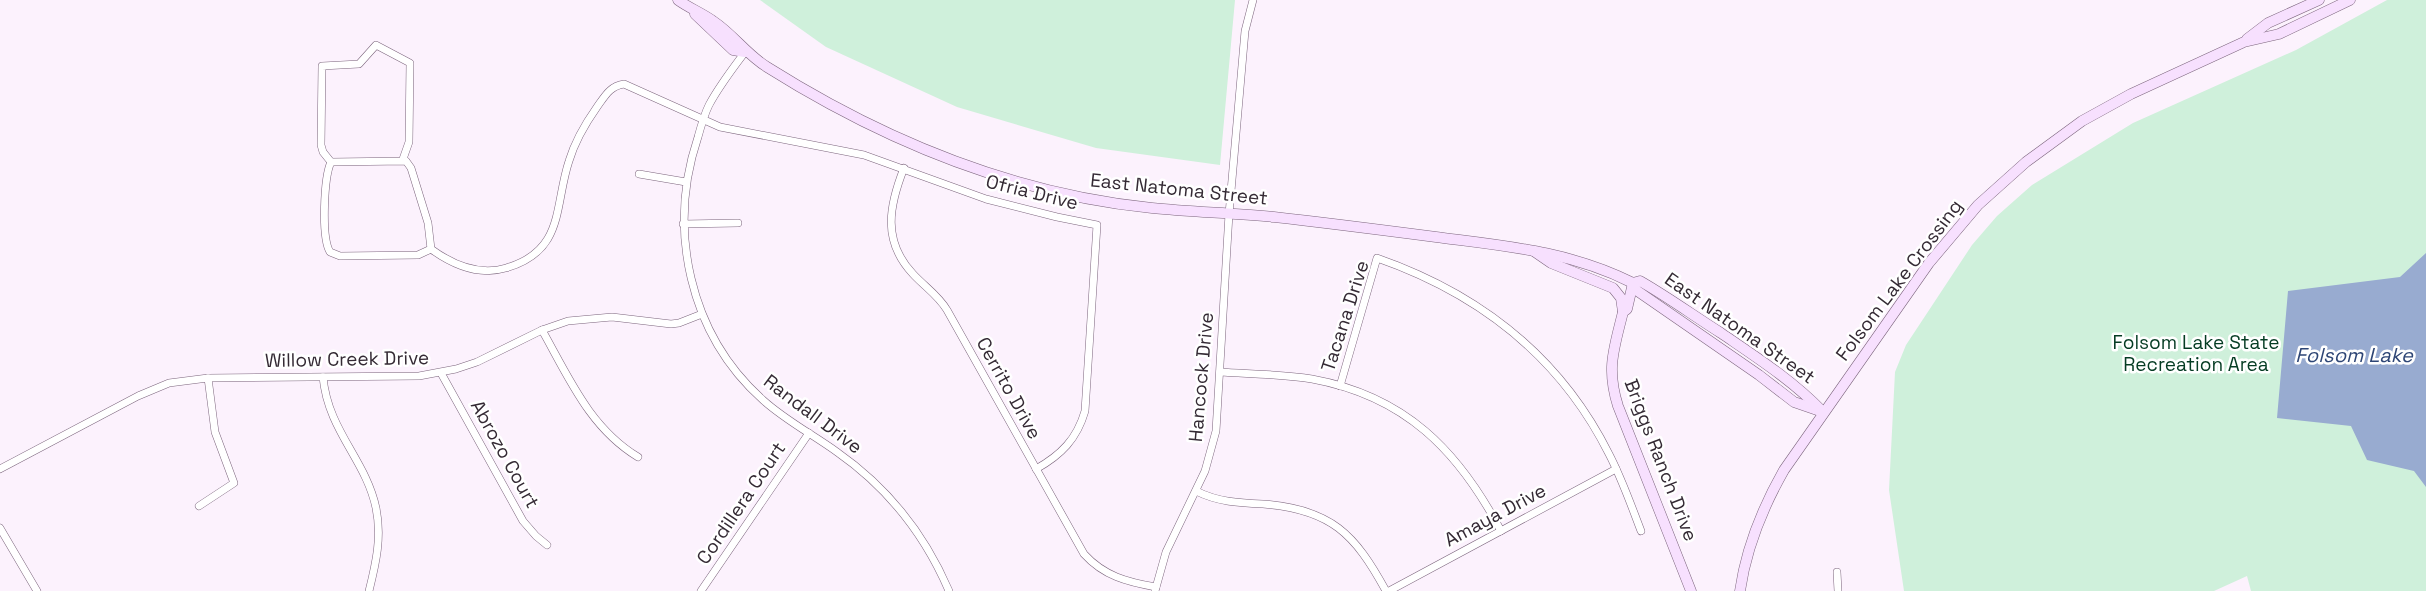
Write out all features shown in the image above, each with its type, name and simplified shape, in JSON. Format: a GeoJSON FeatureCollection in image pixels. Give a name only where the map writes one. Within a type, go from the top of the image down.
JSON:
{"type":"FeatureCollection","features":[{"type":"Feature","properties":{"kind":"main road","name":"East Natoma Street"},"geometry":{"type":"LineString","coordinates":[[678,0],[691,10],[711,20],[738,40],[745,52],[767,67],[867,123],[906,141],[984,172],[1066,194],[1150,207],[1299,220],[1530,249],[1586,262],[1633,283],[1640,281],[1748,351],[1803,391],[1823,412]]}},
{"type":"Feature","properties":{"kind":"main road","name":"Folsom Lake Crossing"},"geometry":{"type":"LineString","coordinates":[[2244,42],[2268,23],[2319,0]]}},
{"type":"Feature","properties":{"kind":"main road","name":"Folsom Lake Crossing"},"geometry":{"type":"LineString","coordinates":[[1823,412],[1884,324],[1951,235],[1978,205],[2019,168],[2082,121],[2108,106],[2244,42],[2280,34],[2350,0]]}},
{"type":"Feature","properties":{"kind":"main road"},"geometry":{"type":"LineString","coordinates":[[1530,249],[1551,263],[1613,288],[1621,298],[1623,312]]}},
{"type":"Feature","properties":{"kind":"main road","name":"Briggs Ranch Drive"},"geometry":{"type":"LineString","coordinates":[[1633,283],[1627,309],[1623,312],[1611,358],[1610,379],[1691,591]]}},
{"type":"Feature","properties":{"kind":"main road"},"geometry":{"type":"LineString","coordinates":[[1740,591],[1754,537],[1771,492],[1823,412]]}},
{"type":"Feature","properties":{"kind":"street","name":"Hancock Drive"},"geometry":{"type":"LineString","coordinates":[[1155,589],[1166,552],[1196,491],[1209,458],[1216,431],[1229,214],[1245,31],[1253,0]]}},
{"type":"Feature","properties":{"kind":"street"},"geometry":{"type":"LineString","coordinates":[[332,162],[326,176],[326,240],[330,252],[340,256],[418,255],[431,249],[428,223],[411,168],[403,160],[332,162],[323,152],[321,145],[322,66],[359,64],[376,45],[410,63],[409,142],[403,160]]}},
{"type":"Feature","properties":{"kind":"street","name":"Randall Drive"},"geometry":{"type":"LineString","coordinates":[[745,52],[709,105],[686,182],[683,224],[689,274],[702,314],[724,355],[745,382],[776,410],[854,465],[887,494],[915,528],[932,556],[949,591]]}},
{"type":"Feature","properties":{"kind":"street","name":"Ofria Drive"},"geometry":{"type":"LineString","coordinates":[[431,249],[463,266],[484,271],[513,266],[534,254],[554,227],[568,163],[584,126],[608,91],[617,85],[631,86],[704,119],[740,132],[782,137],[821,148],[864,154],[1005,204],[1097,225],[1085,411],[1080,427],[1065,449],[1036,470]]}},
{"type":"Feature","properties":{"kind":"street","name":"Cerrito Drive"},"geometry":{"type":"LineString","coordinates":[[904,168],[894,192],[891,209],[891,227],[898,252],[913,274],[943,303],[1079,547],[1090,560],[1104,571],[1119,579],[1155,589]]}},
{"type":"Feature","properties":{"kind":"street"},"geometry":{"type":"LineString","coordinates":[[640,174],[686,182]]}},
{"type":"Feature","properties":{"kind":"street"},"geometry":{"type":"LineString","coordinates":[[683,224],[738,223]]}},
{"type":"Feature","properties":{"kind":"street","name":"Tacana Drive"},"geometry":{"type":"LineString","coordinates":[[1340,386],[1377,258],[1410,270],[1458,293],[1500,321],[1532,348],[1583,408],[1616,469],[1641,531]]}},
{"type":"Feature","properties":{"kind":"street","name":"Willow Creek Drive"},"geometry":{"type":"LineString","coordinates":[[0,469],[154,388],[168,383],[208,378],[405,377],[441,373],[477,362],[542,330],[582,318],[612,318],[671,324],[680,323],[702,314]]}},
{"type":"Feature","properties":{"kind":"street"},"geometry":{"type":"LineString","coordinates":[[542,330],[594,420],[614,441],[638,458]]}},
{"type":"Feature","properties":{"kind":"street"},"geometry":{"type":"LineString","coordinates":[[1220,372],[1294,376],[1340,386],[1396,410],[1437,441],[1466,473],[1501,531]]}},
{"type":"Feature","properties":{"kind":"street","name":"Abrozo Court"},"geometry":{"type":"LineString","coordinates":[[441,373],[523,521],[536,536],[547,544]]}},
{"type":"Feature","properties":{"kind":"street"},"geometry":{"type":"LineString","coordinates":[[323,377],[332,418],[367,482],[376,506],[378,550],[369,591]]}},
{"type":"Feature","properties":{"kind":"street"},"geometry":{"type":"LineString","coordinates":[[200,506],[234,483],[215,432],[208,378]]}},
{"type":"Feature","properties":{"kind":"street","name":"Cordillera Court"},"geometry":{"type":"LineString","coordinates":[[701,591],[809,434]]}},
{"type":"Feature","properties":{"kind":"street","name":"Amaya Drive"},"geometry":{"type":"LineString","coordinates":[[1388,591],[1616,469]]}},
{"type":"Feature","properties":{"kind":"street"},"geometry":{"type":"LineString","coordinates":[[1196,491],[1220,501],[1283,506],[1319,516],[1340,528],[1354,540],[1388,591]]}},
{"type":"Feature","properties":{"kind":"street"},"geometry":{"type":"LineString","coordinates":[[0,528],[37,591]]}},
{"type":"Feature","properties":{"kind":"street"},"geometry":{"type":"LineString","coordinates":[[1837,572],[1838,591]]}},
{"type":"Feature","properties":{"kind":"green space"},"geometry":{"type":"Polygon","coordinates":[[[760,0],[1235,0],[1220,165],[1096,148],[957,107],[826,47],[760,0]]]}},
{"type":"Feature","properties":{"kind":"green space","name":"Folsom Lake State Recreation Area"},"geometry":{"type":"Polygon","coordinates":[[[2387,0],[2426,0],[2426,591],[2251,591],[2247,576],[2214,591],[1904,591],[1889,490],[1895,372],[1906,345],[1972,245],[1997,216],[2032,185],[2133,123],[2296,50],[2387,0]]]}},
{"type":"Feature","properties":{"kind":"water","name":"Folsom Lake"},"geometry":{"type":"Polygon","coordinates":[[[2426,253],[2426,487],[2414,471],[2367,460],[2351,426],[2277,418],[2288,291],[2400,277],[2426,253]]]}}]}
